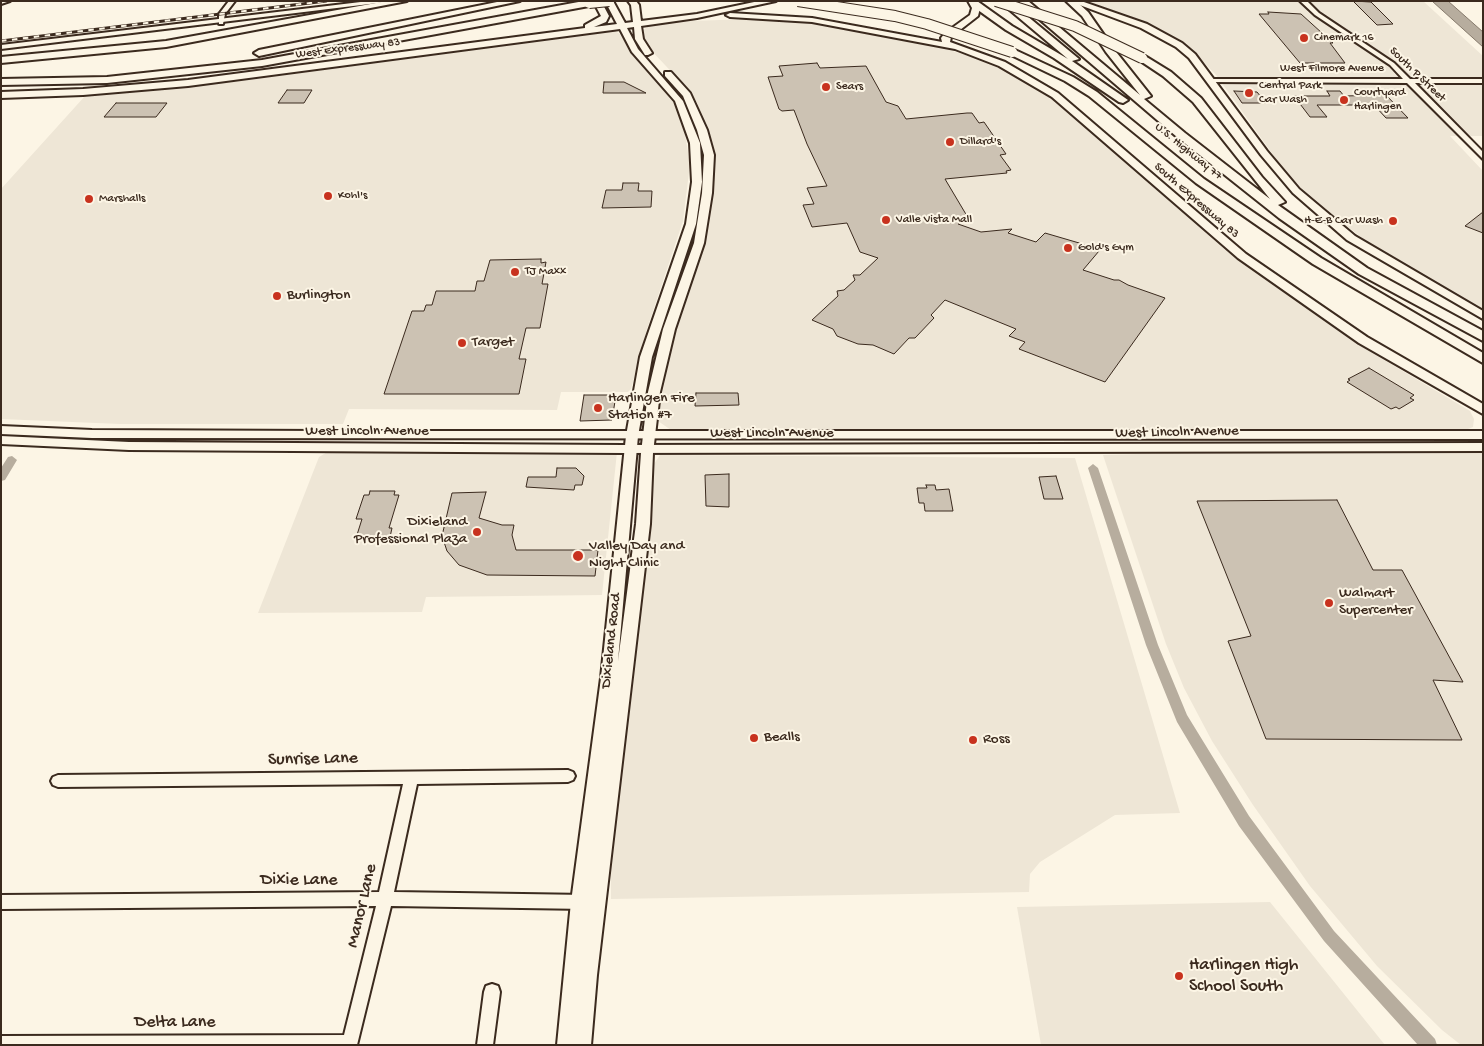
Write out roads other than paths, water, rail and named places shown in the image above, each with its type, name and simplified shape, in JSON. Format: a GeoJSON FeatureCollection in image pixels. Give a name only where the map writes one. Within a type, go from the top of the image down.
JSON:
{"type":"FeatureCollection","features":[{"type":"Feature","properties":{"kind":"highway"},"geometry":{"type":"LineString","coordinates":[[1,60],[166,44],[257,30],[403,1]]}},
{"type":"Feature","properties":{"kind":"highway"},"geometry":{"type":"LineString","coordinates":[[258,53],[516,1]]}},
{"type":"Feature","properties":{"kind":"highway"},"geometry":{"type":"LineString","coordinates":[[1,82],[157,76],[262,63],[593,2],[609,1]]}},
{"type":"Feature","properties":{"kind":"highway"},"geometry":{"type":"LineString","coordinates":[[798,1],[895,16],[927,24],[1012,52],[1069,79],[1093,94],[1200,181],[1317,261],[1483,359]]}},
{"type":"Feature","properties":{"kind":"highway"},"geometry":{"type":"LineString","coordinates":[[996,1],[1075,26],[1142,58],[1167,74],[1197,100],[1258,179],[1278,201],[1363,271],[1483,337]]}},
{"type":"Feature","properties":{"kind":"highway","name":"U.S. Highway 77"},"geometry":{"type":"LineString","coordinates":[[1003,1],[1239,193],[1376,297]]}},
{"type":"Feature","properties":{"kind":"highway","name":"U.S. Highway 77"},"geometry":{"type":"LineString","coordinates":[[1022,1],[1181,135],[1282,215],[1363,271]]}},
{"type":"Feature","properties":{"kind":"highway"},"geometry":{"type":"LineString","coordinates":[[1071,1],[1085,14],[1123,67],[1181,135]]}},
{"type":"Feature","properties":{"kind":"highway"},"geometry":{"type":"LineString","coordinates":[[46,81],[159,72],[260,59],[559,2]]}},
{"type":"Feature","properties":{"kind":"highway"},"geometry":{"type":"LineString","coordinates":[[973,2],[1009,28],[1057,56],[1124,100]]}},
{"type":"Feature","properties":{"kind":"highway"},"geometry":{"type":"LineString","coordinates":[[1,74],[141,68],[258,53],[528,3]]}},
{"type":"Feature","properties":{"kind":"highway"},"geometry":{"type":"LineString","coordinates":[[1,90],[124,89]]}},
{"type":"Feature","properties":{"kind":"main road"},"geometry":{"type":"LineString","coordinates":[[1,2],[6,1]]}},
{"type":"Feature","properties":{"kind":"main road"},"geometry":{"type":"LineString","coordinates":[[1,47],[221,23],[390,1]]}},
{"type":"Feature","properties":{"kind":"main road","name":"Dixieland Road"},"geometry":{"type":"LineString","coordinates":[[581,1045],[588,902],[609,678],[640,442],[646,356],[691,224],[698,164],[695,143],[679,102],[665,82],[635,50],[609,1]]}},
{"type":"Feature","properties":{"kind":"main road","name":"Dixieland Road"},"geometry":{"type":"LineString","coordinates":[[632,1],[635,6],[639,39],[642,45],[687,95],[702,130],[709,155],[707,193],[699,243],[665,345],[640,442]]}},
{"type":"Feature","properties":{"kind":"main road"},"geometry":{"type":"LineString","coordinates":[[697,16],[772,1]]}},
{"type":"Feature","properties":{"kind":"main road"},"geometry":{"type":"LineString","coordinates":[[1071,1],[1135,22],[1168,38],[1192,56],[1264,152],[1296,191],[1351,238],[1483,316]]}},
{"type":"Feature","properties":{"kind":"main road"},"geometry":{"type":"LineString","coordinates":[[573,32],[603,20],[605,16],[593,2]]}},
{"type":"Feature","properties":{"kind":"main road"},"geometry":{"type":"LineString","coordinates":[[954,47],[946,43],[945,38],[974,16],[976,12],[973,2]]}},
{"type":"Feature","properties":{"kind":"main road","name":"West Expressway 83"},"geometry":{"type":"LineString","coordinates":[[1,95],[124,89],[188,83],[697,16]]}},
{"type":"Feature","properties":{"kind":"main road","name":"South Expressway 83"},"geometry":{"type":"LineString","coordinates":[[697,16],[757,16],[812,20],[954,47],[1009,67],[1056,94],[1242,256],[1283,286],[1382,351],[1483,410]]}},
{"type":"Feature","properties":{"kind":"main road"},"geometry":{"type":"LineString","coordinates":[[1464,306],[1483,321]]}},
{"type":"Feature","properties":{"kind":"main road"},"geometry":{"type":"LineString","coordinates":[[1382,351],[1393,352],[1483,403]]}},
{"type":"Feature","properties":{"kind":"main road","name":"Dixieland Road"},"geometry":{"type":"LineString","coordinates":[[567,1045],[588,902]]}},
{"type":"Feature","properties":{"kind":"street"},"geometry":{"type":"LineString","coordinates":[[221,23],[222,14],[232,1]]}},
{"type":"Feature","properties":{"kind":"street","name":"South P Street"},"geometry":{"type":"LineString","coordinates":[[1303,1],[1317,14],[1381,55],[1409,80],[1483,157]]}},
{"type":"Feature","properties":{"kind":"street","name":"West Filmore Avenue"},"geometry":{"type":"LineString","coordinates":[[1210,81],[1483,80]]}},
{"type":"Feature","properties":{"kind":"street","name":"West Lincoln Avenue"},"geometry":{"type":"LineString","coordinates":[[1,430],[101,434],[1140,449],[1483,447]]}},
{"type":"Feature","properties":{"kind":"street","name":"West Lincoln Avenue"},"geometry":{"type":"LineString","coordinates":[[1,440],[129,446],[1483,435]]}},
{"type":"Feature","properties":{"kind":"street","name":"Sunrise Lane"},"geometry":{"type":"LineString","coordinates":[[58,781],[568,776]]}},
{"type":"Feature","properties":{"kind":"street","name":"Manor Lane"},"geometry":{"type":"LineString","coordinates":[[350,1043],[385,899],[410,778]]}},
{"type":"Feature","properties":{"kind":"street","name":"Dixie Lane"},"geometry":{"type":"LineString","coordinates":[[2,902],[385,899],[588,902]]}},
{"type":"Feature","properties":{"kind":"street"},"geometry":{"type":"LineString","coordinates":[[484,1045],[492,992]]}},
{"type":"Feature","properties":{"kind":"street","name":"Delta Lane"},"geometry":{"type":"LineString","coordinates":[[1,1044],[350,1043]]}},
{"type":"Feature","properties":{"kind":"waterway"},"geometry":{"type":"LineString","coordinates":[[1,477],[12,460]]}},
{"type":"Feature","properties":{"kind":"waterway"},"geometry":{"type":"LineString","coordinates":[[1093,468],[1152,645],[1182,718],[1244,821],[1329,936],[1429,1045]]}},
{"type":"Feature","properties":{"kind":"railway"},"geometry":{"type":"LineString","coordinates":[[1,41],[326,1]]}},
{"type":"Feature","properties":{"kind":"place","name":"Cinemark 16"},"geometry":{"type":"Point","coordinates":[1304,38]}},
{"type":"Feature","properties":{"kind":"place","name":"Sears"},"geometry":{"type":"Point","coordinates":[826,87]}},
{"type":"Feature","properties":{"kind":"place","name":"Central Park Car Wash"},"geometry":{"type":"Point","coordinates":[1249,93]}},
{"type":"Feature","properties":{"kind":"place","name":"Courtyard Harlingen"},"geometry":{"type":"Point","coordinates":[1344,100]}},
{"type":"Feature","properties":{"kind":"place","name":"Dillard's"},"geometry":{"type":"Point","coordinates":[950,142]}},
{"type":"Feature","properties":{"kind":"place","name":"Kohl's"},"geometry":{"type":"Point","coordinates":[328,196]}},
{"type":"Feature","properties":{"kind":"place","name":"Marshalls"},"geometry":{"type":"Point","coordinates":[89,199]}},
{"type":"Feature","properties":{"kind":"place","name":"Valle Vista Mall"},"geometry":{"type":"Point","coordinates":[886,220]}},
{"type":"Feature","properties":{"kind":"place","name":"H-E-B Car Wash"},"geometry":{"type":"Point","coordinates":[1393,221]}},
{"type":"Feature","properties":{"kind":"place","name":"Gold's Gym"},"geometry":{"type":"Point","coordinates":[1068,248]}},
{"type":"Feature","properties":{"kind":"place","name":"TJ Maxx"},"geometry":{"type":"Point","coordinates":[515,272]}},
{"type":"Feature","properties":{"kind":"place","name":"Burlington"},"geometry":{"type":"Point","coordinates":[277,296]}},
{"type":"Feature","properties":{"kind":"place","name":"Target"},"geometry":{"type":"Point","coordinates":[462,343]}},
{"type":"Feature","properties":{"kind":"place","name":"Harlingen Fire Station #7"},"geometry":{"type":"Point","coordinates":[598,408]}},
{"type":"Feature","properties":{"kind":"place","name":"Dixieland Professional Plaza"},"geometry":{"type":"Point","coordinates":[477,532]}},
{"type":"Feature","properties":{"kind":"place","name":"Valley Day and Night Clinic"},"geometry":{"type":"Point","coordinates":[578,556]}},
{"type":"Feature","properties":{"kind":"place","name":"Walmart Supercenter"},"geometry":{"type":"Point","coordinates":[1329,603]}},
{"type":"Feature","properties":{"kind":"place","name":"Bealls"},"geometry":{"type":"Point","coordinates":[754,738]}},
{"type":"Feature","properties":{"kind":"place","name":"Ross"},"geometry":{"type":"Point","coordinates":[973,740]}},
{"type":"Feature","properties":{"kind":"place","name":"Harlingen High School South"},"geometry":{"type":"Point","coordinates":[1179,976]}}]}
